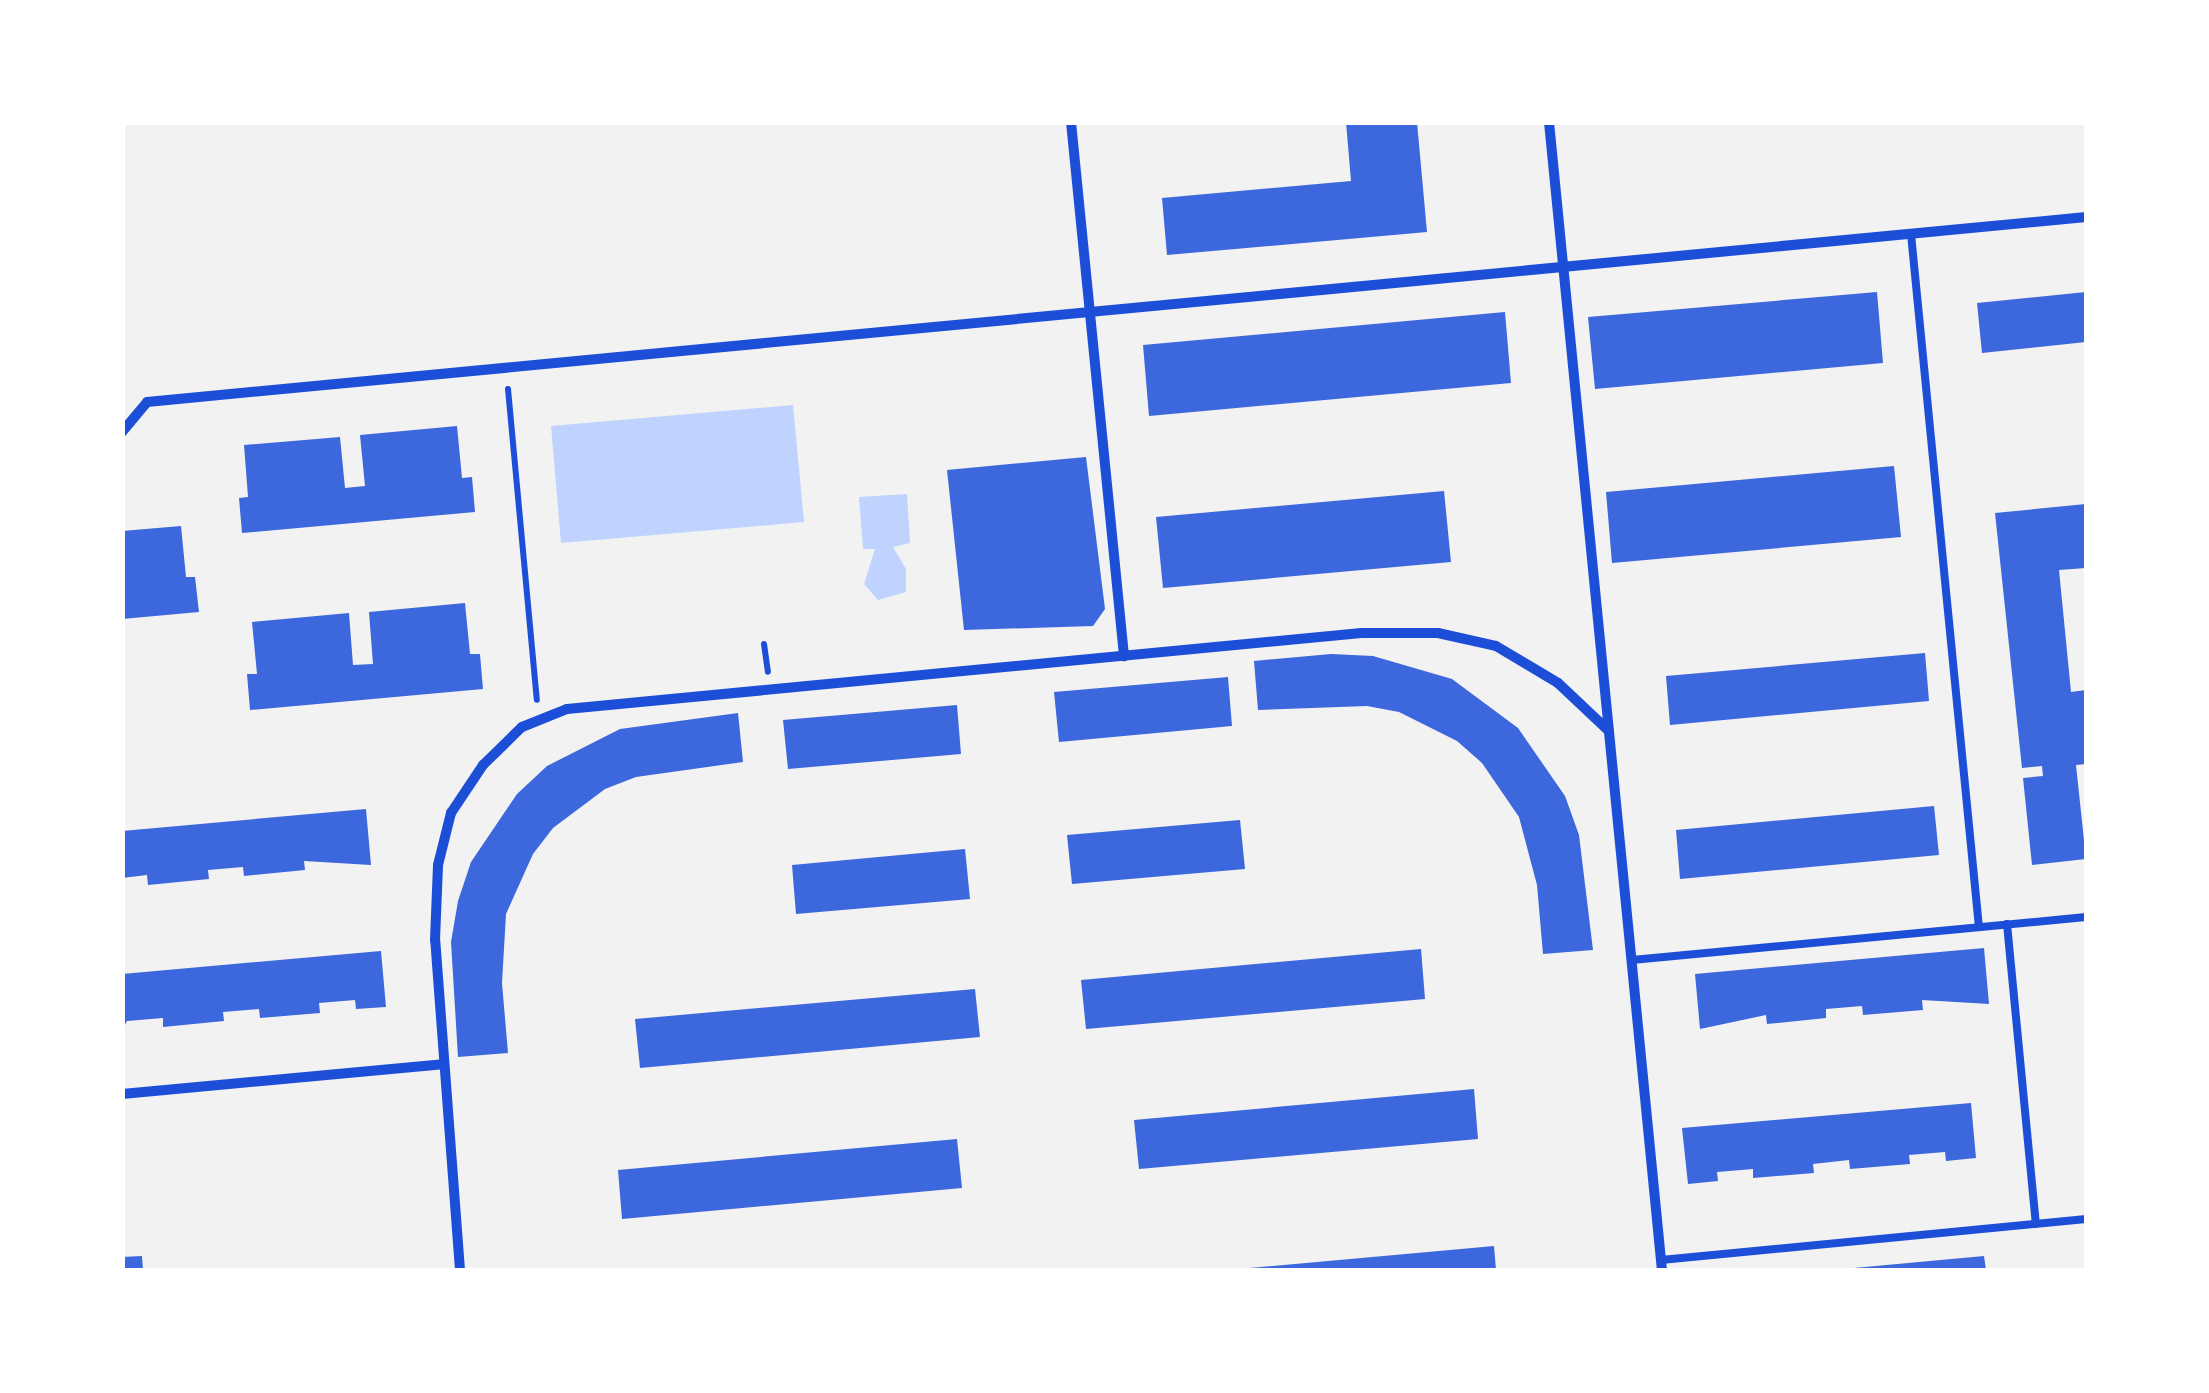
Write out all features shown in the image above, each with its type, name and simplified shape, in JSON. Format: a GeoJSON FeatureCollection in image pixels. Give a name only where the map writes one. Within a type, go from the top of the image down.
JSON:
{"type":"FeatureCollection","features":[{"type":"Feature","properties":{"kind":"street"},"geometry":{"type":"LineString","coordinates":[[1071,122],[1124,656]]}},
{"type":"Feature","properties":{"kind":"street"},"geometry":{"type":"LineString","coordinates":[[1549,122],[1662,1265]]}},
{"type":"Feature","properties":{"kind":"street"},"geometry":{"type":"LineString","coordinates":[[122,432],[148,402],[2086,217]]}},
{"type":"Feature","properties":{"kind":"street"},"geometry":{"type":"LineString","coordinates":[[460,1270],[435,940],[438,865],[452,813],[483,765],[539,720],[567,709],[1361,633],[1438,633],[1496,646],[1558,683],[1609,731]]}},
{"type":"Feature","properties":{"kind":"street"},"geometry":{"type":"LineString","coordinates":[[122,1094],[442,1064]]}},
{"type":"Feature","properties":{"kind":"lane"},"geometry":{"type":"LineString","coordinates":[[1911,234],[1980,927]]}},
{"type":"Feature","properties":{"kind":"lane"},"geometry":{"type":"LineString","coordinates":[[1632,960],[2086,917]]}},
{"type":"Feature","properties":{"kind":"lane"},"geometry":{"type":"LineString","coordinates":[[2007,924],[2036,1224]]}},
{"type":"Feature","properties":{"kind":"lane"},"geometry":{"type":"LineString","coordinates":[[1662,1265],[2086,1219]]}},
{"type":"Feature","properties":{"kind":"path"},"geometry":{"type":"LineString","coordinates":[[506,368],[539,720]]}},
{"type":"Feature","properties":{"kind":"water"},"geometry":{"type":"Polygon","coordinates":[[[793,405],[804,522],[561,543],[551,426],[793,405]]]}},
{"type":"Feature","properties":{"kind":"water"},"geometry":{"type":"Polygon","coordinates":[[[907,494],[910,543],[893,547],[906,569],[906,592],[878,600],[864,584],[875,549],[863,549],[859,497],[907,494]]]}},
{"type":"Feature","properties":{"kind":"building"},"geometry":{"type":"Polygon","coordinates":[[[1346,122],[1417,122],[1427,232],[1167,255],[1162,198],[1351,181],[1346,122]]]}},
{"type":"Feature","properties":{"kind":"building"},"geometry":{"type":"Polygon","coordinates":[[[1877,292],[1883,363],[1595,389],[1588,317],[1877,292]]]}},
{"type":"Feature","properties":{"kind":"building"},"geometry":{"type":"Polygon","coordinates":[[[2086,292],[2086,342],[1982,353],[1977,303],[2086,292]]]}},
{"type":"Feature","properties":{"kind":"building"},"geometry":{"type":"Polygon","coordinates":[[[1505,312],[1511,383],[1149,416],[1143,345],[1505,312]]]}},
{"type":"Feature","properties":{"kind":"building"},"geometry":{"type":"Polygon","coordinates":[[[457,426],[462,478],[472,477],[475,512],[242,533],[239,498],[248,497],[244,445],[340,437],[345,488],[365,486],[360,435],[457,426]]]}},
{"type":"Feature","properties":{"kind":"building"},"geometry":{"type":"Polygon","coordinates":[[[1086,457],[1105,609],[1093,626],[964,630],[947,470],[1086,457]]]}},
{"type":"Feature","properties":{"kind":"building"},"geometry":{"type":"Polygon","coordinates":[[[1894,466],[1901,537],[1612,563],[1606,492],[1894,466]]]}},
{"type":"Feature","properties":{"kind":"building"},"geometry":{"type":"Polygon","coordinates":[[[1444,491],[1451,562],[1163,588],[1156,517],[1444,491]]]}},
{"type":"Feature","properties":{"kind":"building"},"geometry":{"type":"Polygon","coordinates":[[[2086,504],[2086,568],[2059,570],[2071,692],[2086,690],[2086,764],[2076,765],[2086,859],[2032,865],[2023,778],[2043,776],[2042,766],[2022,768],[1995,513],[2086,504]]]}},
{"type":"Feature","properties":{"kind":"building"},"geometry":{"type":"Polygon","coordinates":[[[181,526],[186,577],[195,577],[199,612],[122,619],[122,531],[181,526]]]}},
{"type":"Feature","properties":{"kind":"building"},"geometry":{"type":"Polygon","coordinates":[[[465,603],[470,654],[480,654],[483,689],[250,710],[247,674],[257,674],[252,622],[349,613],[353,665],[373,664],[369,612],[465,603]]]}},
{"type":"Feature","properties":{"kind":"building"},"geometry":{"type":"Polygon","coordinates":[[[1925,653],[1929,701],[1670,725],[1666,676],[1925,653]]]}},
{"type":"Feature","properties":{"kind":"building"},"geometry":{"type":"Polygon","coordinates":[[[1331,654],[1373,656],[1452,679],[1518,728],[1565,796],[1579,835],[1593,950],[1543,954],[1537,885],[1519,817],[1482,763],[1457,741],[1399,712],[1367,706],[1258,710],[1254,661],[1331,654]]]}},
{"type":"Feature","properties":{"kind":"building"},"geometry":{"type":"Polygon","coordinates":[[[1228,677],[1232,726],[1059,742],[1054,692],[1228,677]]]}},
{"type":"Feature","properties":{"kind":"building"},"geometry":{"type":"Polygon","coordinates":[[[957,705],[961,754],[788,769],[783,720],[957,705]]]}},
{"type":"Feature","properties":{"kind":"building"},"geometry":{"type":"Polygon","coordinates":[[[738,713],[743,762],[636,777],[605,789],[553,828],[533,854],[506,914],[502,983],[508,1053],[458,1057],[451,942],[458,901],[471,862],[517,794],[547,766],[620,729],[738,713]]]}},
{"type":"Feature","properties":{"kind":"building"},"geometry":{"type":"Polygon","coordinates":[[[1934,806],[1939,855],[1680,879],[1676,830],[1934,806]]]}},
{"type":"Feature","properties":{"kind":"building"},"geometry":{"type":"Polygon","coordinates":[[[366,809],[371,865],[304,861],[305,870],[244,876],[243,867],[208,870],[209,879],[148,885],[147,875],[122,878],[122,831],[366,809]]]}},
{"type":"Feature","properties":{"kind":"building"},"geometry":{"type":"Polygon","coordinates":[[[1240,820],[1245,869],[1072,884],[1067,835],[1240,820]]]}},
{"type":"Feature","properties":{"kind":"building"},"geometry":{"type":"Polygon","coordinates":[[[965,849],[970,899],[796,914],[792,865],[965,849]]]}},
{"type":"Feature","properties":{"kind":"building"},"geometry":{"type":"Polygon","coordinates":[[[1984,948],[1989,1004],[1922,1000],[1923,1010],[1863,1015],[1862,1006],[1826,1009],[1826,1018],[1767,1024],[1766,1015],[1700,1029],[1695,974],[1984,948]]]}},
{"type":"Feature","properties":{"kind":"building"},"geometry":{"type":"Polygon","coordinates":[[[1421,949],[1425,999],[1086,1029],[1081,980],[1421,949]]]}},
{"type":"Feature","properties":{"kind":"building"},"geometry":{"type":"Polygon","coordinates":[[[381,951],[386,1007],[356,1009],[355,1000],[319,1003],[320,1013],[260,1018],[259,1009],[223,1012],[224,1021],[163,1027],[163,1018],[127,1021],[122,1030],[122,974],[381,951]]]}},
{"type":"Feature","properties":{"kind":"building"},"geometry":{"type":"Polygon","coordinates":[[[975,989],[980,1037],[640,1068],[635,1019],[975,989]]]}},
{"type":"Feature","properties":{"kind":"building"},"geometry":{"type":"Polygon","coordinates":[[[1474,1089],[1478,1139],[1139,1169],[1134,1120],[1474,1089]]]}},
{"type":"Feature","properties":{"kind":"building"},"geometry":{"type":"Polygon","coordinates":[[[1971,1103],[1976,1158],[1946,1161],[1945,1152],[1909,1155],[1910,1164],[1850,1169],[1849,1160],[1813,1164],[1814,1173],[1753,1178],[1753,1169],[1717,1172],[1718,1181],[1688,1184],[1682,1128],[1971,1103]]]}},
{"type":"Feature","properties":{"kind":"building"},"geometry":{"type":"Polygon","coordinates":[[[957,1139],[962,1188],[622,1219],[618,1170],[957,1139]]]}},
{"type":"Feature","properties":{"kind":"building"},"geometry":{"type":"Polygon","coordinates":[[[1494,1246],[1496,1270],[1250,1270],[1250,1268],[1494,1246]]]}},
{"type":"Feature","properties":{"kind":"building"},"geometry":{"type":"Polygon","coordinates":[[[142,1256],[143,1270],[122,1270],[122,1257],[142,1256]]]}},
{"type":"Feature","properties":{"kind":"building"},"geometry":{"type":"Polygon","coordinates":[[[1984,1256],[1986,1270],[1854,1270],[1854,1268],[1984,1256]]]}}]}
